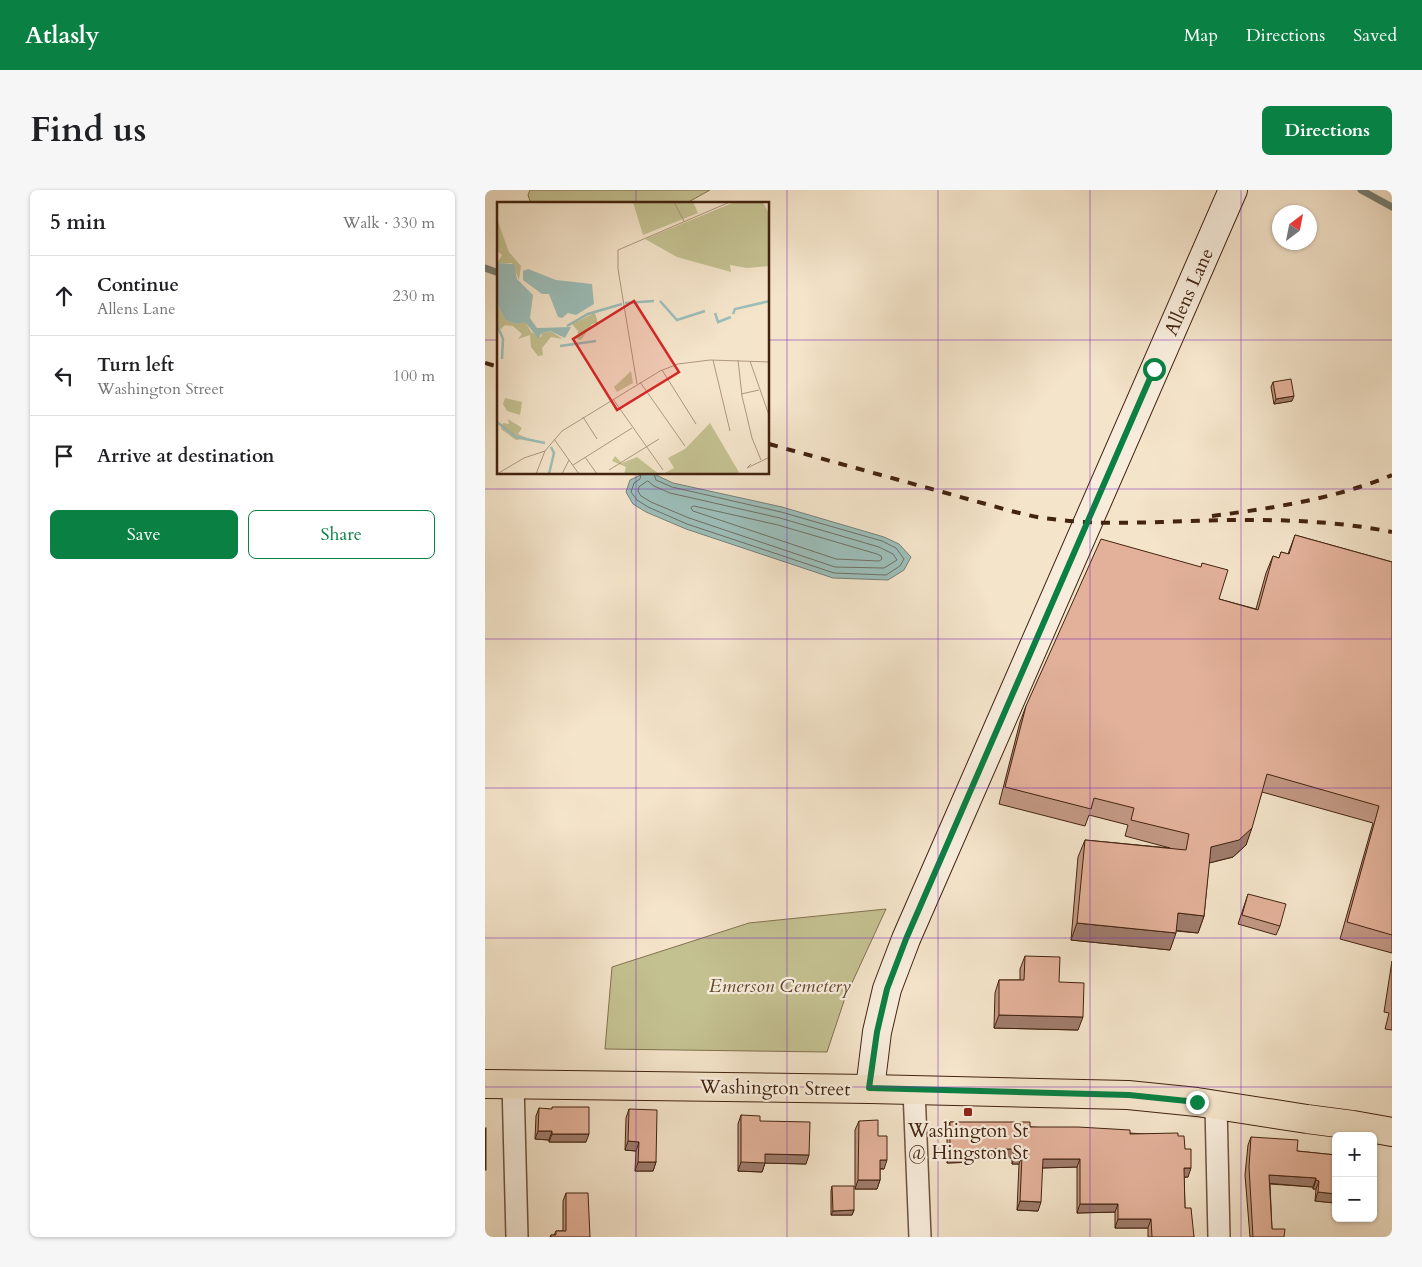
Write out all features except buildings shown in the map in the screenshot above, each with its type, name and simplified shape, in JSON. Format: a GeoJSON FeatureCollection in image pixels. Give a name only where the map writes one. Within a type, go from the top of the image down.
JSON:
{"type":"FeatureCollection","features":[{"type":"Feature","properties":{"kind":"main road","name":"Washington Street"},"geometry":{"type":"LineString","coordinates":[[485,1084],[869,1088],[1129,1095],[1353,1124],[1392,1132]]}},
{"type":"Feature","properties":{"kind":"street","name":"Allens Lane"},"geometry":{"type":"LineString","coordinates":[[869,1088],[877,1032],[887,989],[906,939],[1233,190]]}},
{"type":"Feature","properties":{"kind":"street"},"geometry":{"type":"LineString","coordinates":[[513,1084],[517,1237]]}},
{"type":"Feature","properties":{"kind":"street"},"geometry":{"type":"LineString","coordinates":[[914,1090],[919,1237]]}},
{"type":"Feature","properties":{"kind":"street"},"geometry":{"type":"LineString","coordinates":[[1216,1105],[1219,1237]]}},
{"type":"Feature","properties":{"kind":"green space"},"geometry":{"type":"Polygon","coordinates":[[[530,190],[710,190],[689,202],[530,202],[528,195],[530,190]]]}},
{"type":"Feature","properties":{"kind":"green space","name":"Emerson Cemetery"},"geometry":{"type":"Polygon","coordinates":[[[886,909],[845,998],[827,1052],[605,1049],[612,967],[749,923],[886,909]]]}},
{"type":"Feature","properties":{"kind":"water"},"geometry":{"type":"Polygon","coordinates":[[[641,475],[656,475],[673,483],[782,507],[884,537],[899,544],[911,557],[904,570],[888,580],[833,578],[686,529],[646,512],[633,504],[626,492],[630,480],[641,475]]]}},
{"type":"Feature","properties":{"kind":"waterway"},"geometry":{"type":"LineString","coordinates":[[1361,190],[1392,207]]}},
{"type":"Feature","properties":{"kind":"waterway"},"geometry":{"type":"LineString","coordinates":[[485,268],[497,272]]}},
{"type":"Feature","properties":{"kind":"railway"},"geometry":{"type":"LineString","coordinates":[[485,363],[497,366]]}},
{"type":"Feature","properties":{"kind":"railway"},"geometry":{"type":"LineString","coordinates":[[770,444],[1031,516],[1079,522],[1106,523],[1219,520],[1306,521],[1392,532]]}},
{"type":"Feature","properties":{"kind":"railway"},"geometry":{"type":"LineString","coordinates":[[1212,516],[1303,502],[1348,490],[1392,475]]}},
{"type":"Feature","properties":{"kind":"place","name":"Washington St @ Hingston St"},"geometry":{"type":"Point","coordinates":[968,1112]}},
{"type":"Feature","properties":{"kind":"route"},"geometry":{"type":"LineString","coordinates":[[1154,369],[906,939],[887,989],[877,1032],[869,1088],[1129,1095],[1197,1102]]}}]}
